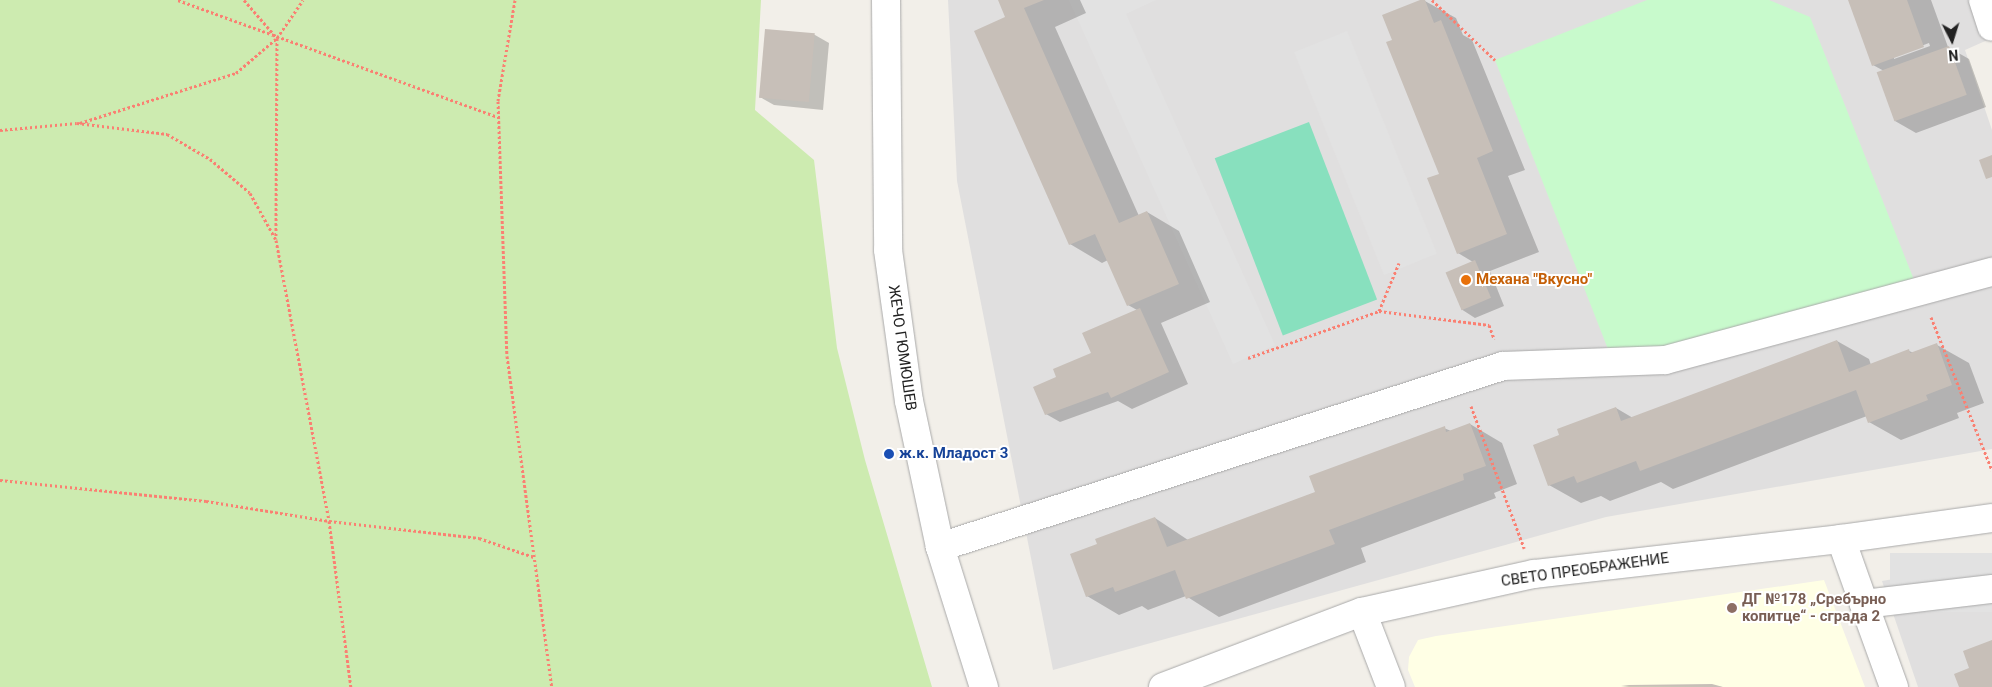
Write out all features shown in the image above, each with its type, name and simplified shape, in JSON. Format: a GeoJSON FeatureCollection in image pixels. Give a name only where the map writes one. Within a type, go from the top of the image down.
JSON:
{"type":"FeatureCollection","features":[{"type":"Feature","properties":{"kind":"street","name":"ЖЕЧО ГЮМЮШЕВ"},"geometry":{"type":"LineString","coordinates":[[886,0],[888,250],[909,401],[940,547],[984,687]]}},
{"type":"Feature","properties":{"kind":"street"},"geometry":{"type":"LineString","coordinates":[[1982,0],[1992,27]]}},
{"type":"Feature","properties":{"kind":"street"},"geometry":{"type":"LineString","coordinates":[[940,547],[1503,366],[1665,360],[1918,290],[1992,272]]}},
{"type":"Feature","properties":{"kind":"street","name":"СВЕТО ПРЕОБРАЖЕНИЕ"},"geometry":{"type":"LineString","coordinates":[[1163,687],[1362,612],[1534,574],[1841,539],[1992,518]]}},
{"type":"Feature","properties":{"kind":"street"},"geometry":{"type":"LineString","coordinates":[[1841,539],[1894,687]]}},
{"type":"Feature","properties":{"kind":"street"},"geometry":{"type":"LineString","coordinates":[[1864,604],[1992,589]]}},
{"type":"Feature","properties":{"kind":"street"},"geometry":{"type":"LineString","coordinates":[[1362,612],[1391,687]]}},
{"type":"Feature","properties":{"kind":"path"},"geometry":{"type":"LineString","coordinates":[[178,0],[277,38],[371,69],[498,117]]}},
{"type":"Feature","properties":{"kind":"path"},"geometry":{"type":"LineString","coordinates":[[244,0],[277,38],[276,240],[329,521],[351,687]]}},
{"type":"Feature","properties":{"kind":"path"},"geometry":{"type":"LineString","coordinates":[[0,130],[77,123],[236,74],[277,38],[303,0]]}},
{"type":"Feature","properties":{"kind":"path"},"geometry":{"type":"LineString","coordinates":[[515,0],[498,101],[507,356],[552,687]]}},
{"type":"Feature","properties":{"kind":"path"},"geometry":{"type":"LineString","coordinates":[[1432,0],[1495,60]]}},
{"type":"Feature","properties":{"kind":"path"},"geometry":{"type":"LineString","coordinates":[[77,123],[167,134],[210,159],[250,193],[276,240]]}},
{"type":"Feature","properties":{"kind":"path"},"geometry":{"type":"LineString","coordinates":[[1378,311],[1399,263]]}},
{"type":"Feature","properties":{"kind":"path"},"geometry":{"type":"LineString","coordinates":[[1918,290],[1939,334],[1992,470]]}},
{"type":"Feature","properties":{"kind":"path"},"geometry":{"type":"LineString","coordinates":[[1248,358],[1378,311],[1489,326],[1503,366]]}},
{"type":"Feature","properties":{"kind":"path"},"geometry":{"type":"LineString","coordinates":[[1461,380],[1525,550]]}},
{"type":"Feature","properties":{"kind":"path"},"geometry":{"type":"LineString","coordinates":[[0,480],[206,501],[329,521],[479,538],[534,557]]}},
{"type":"Feature","properties":{"kind":"shaded area"},"geometry":{"type":"Polygon","coordinates":[[[948,0],[1992,0],[1992,38],[1965,50],[1992,130],[1992,449],[1606,517],[1053,670],[957,181],[948,0]]]}},
{"type":"Feature","properties":{"kind":"shaded area"},"geometry":{"type":"Polygon","coordinates":[[[1069,0],[1156,0],[1126,14],[1275,345],[1233,364],[1069,0]]]}},
{"type":"Feature","properties":{"kind":"shaded area"},"geometry":{"type":"Polygon","coordinates":[[[1347,31],[1437,254],[1384,275],[1294,52],[1347,31]]]}},
{"type":"Feature","properties":{"kind":"shaded area"},"geometry":{"type":"Polygon","coordinates":[[[1890,553],[1992,553],[1992,612],[1890,612],[1890,553]]]}},
{"type":"Feature","properties":{"kind":"shaded area"},"geometry":{"type":"Polygon","coordinates":[[[1992,562],[1992,687],[1918,687],[1882,581],[1992,562]]]}},
{"type":"Feature","properties":{"kind":"shaded area","name":"ДГ №178 „Сребърно копитце“ - сграда 2"},"geometry":{"type":"Polygon","coordinates":[[[1824,580],[1865,687],[1415,687],[1408,670],[1409,657],[1418,640],[1436,636],[1824,580]]]}},
{"type":"Feature","properties":{"kind":"green space"},"geometry":{"type":"Polygon","coordinates":[[[0,0],[761,0],[755,110],[814,160],[837,348],[865,460],[932,687],[0,687],[0,0]]]}},
{"type":"Feature","properties":{"kind":"green space"},"geometry":{"type":"Polygon","coordinates":[[[1647,0],[1769,0],[1810,17],[1918,290],[1613,362],[1495,60],[1647,0]]]}},
{"type":"Feature","properties":{"kind":"green space"},"geometry":{"type":"Polygon","coordinates":[[[1309,122],[1377,299],[1283,336],[1215,158],[1309,122]]]}},
{"type":"Feature","properties":{"kind":"building"},"geometry":{"type":"Polygon","coordinates":[[[998,0],[1044,0],[1024,8],[1119,223],[1147,211],[1179,284],[1127,306],[1095,234],[1069,245],[974,31],[1005,17],[998,0]]]}},
{"type":"Feature","properties":{"kind":"building"},"geometry":{"type":"Polygon","coordinates":[[[1420,0],[1425,0],[1434,23],[1441,20],[1493,151],[1477,158],[1507,234],[1457,254],[1427,178],[1439,174],[1386,42],[1392,40],[1382,15],[1420,0]]]}},
{"type":"Feature","properties":{"kind":"building"},"geometry":{"type":"Polygon","coordinates":[[[1848,0],[1907,0],[1924,47],[1872,66],[1848,0]]]}},
{"type":"Feature","properties":{"kind":"building"},"geometry":{"type":"Polygon","coordinates":[[[765,29],[815,33],[809,102],[759,98],[765,29]]]}},
{"type":"Feature","properties":{"kind":"building"},"geometry":{"type":"Polygon","coordinates":[[[1949,46],[1967,95],[1894,121],[1877,72],[1949,46]]]}},
{"type":"Feature","properties":{"kind":"building"},"geometry":{"type":"Polygon","coordinates":[[[1992,155],[1992,177],[1986,179],[1979,160],[1992,155]]]}},
{"type":"Feature","properties":{"kind":"building"},"geometry":{"type":"Polygon","coordinates":[[[1475,260],[1491,298],[1462,310],[1446,273],[1475,260]]]}},
{"type":"Feature","properties":{"kind":"building"},"geometry":{"type":"Polygon","coordinates":[[[1140,308],[1169,372],[1111,398],[1108,392],[1045,415],[1033,387],[1056,377],[1053,369],[1091,353],[1082,333],[1140,308]]]}},
{"type":"Feature","properties":{"kind":"building"},"geometry":{"type":"Polygon","coordinates":[[[1837,340],[1849,372],[1909,349],[1910,353],[1937,343],[1952,385],[1926,395],[1928,400],[1868,423],[1856,390],[1640,471],[1636,461],[1577,483],[1574,476],[1548,486],[1533,445],[1559,435],[1557,429],[1616,407],[1621,421],[1837,340]]]}},
{"type":"Feature","properties":{"kind":"building"},"geometry":{"type":"Polygon","coordinates":[[[1470,423],[1486,466],[1463,474],[1464,480],[1329,530],[1335,544],[1186,599],[1175,570],[1115,592],[1113,587],[1086,597],[1070,554],[1097,544],[1095,539],[1155,517],[1167,547],[1315,492],[1309,476],[1445,426],[1446,432],[1470,423]]]}},
{"type":"Feature","properties":{"kind":"building"},"geometry":{"type":"Polygon","coordinates":[[[1992,640],[1992,687],[1959,687],[1954,674],[1969,668],[1963,651],[1992,640]]]}},
{"type":"Feature","properties":{"kind":"building"},"geometry":{"type":"Polygon","coordinates":[[[1712,684],[1723,687],[1621,686],[1629,685],[1712,684]]]}},
{"type":"Feature","properties":{"kind":"place","name":"Механа \"Вкусно\""},"geometry":{"type":"Point","coordinates":[1466,280]}},
{"type":"Feature","properties":{"kind":"place","name":"ж.к. Младост 3"},"geometry":{"type":"Point","coordinates":[889,454]}},
{"type":"Feature","properties":{"kind":"place","name":"ДГ №178 „Сребърно копитце“ - сграда 2"},"geometry":{"type":"Point","coordinates":[1732,608]}}]}
